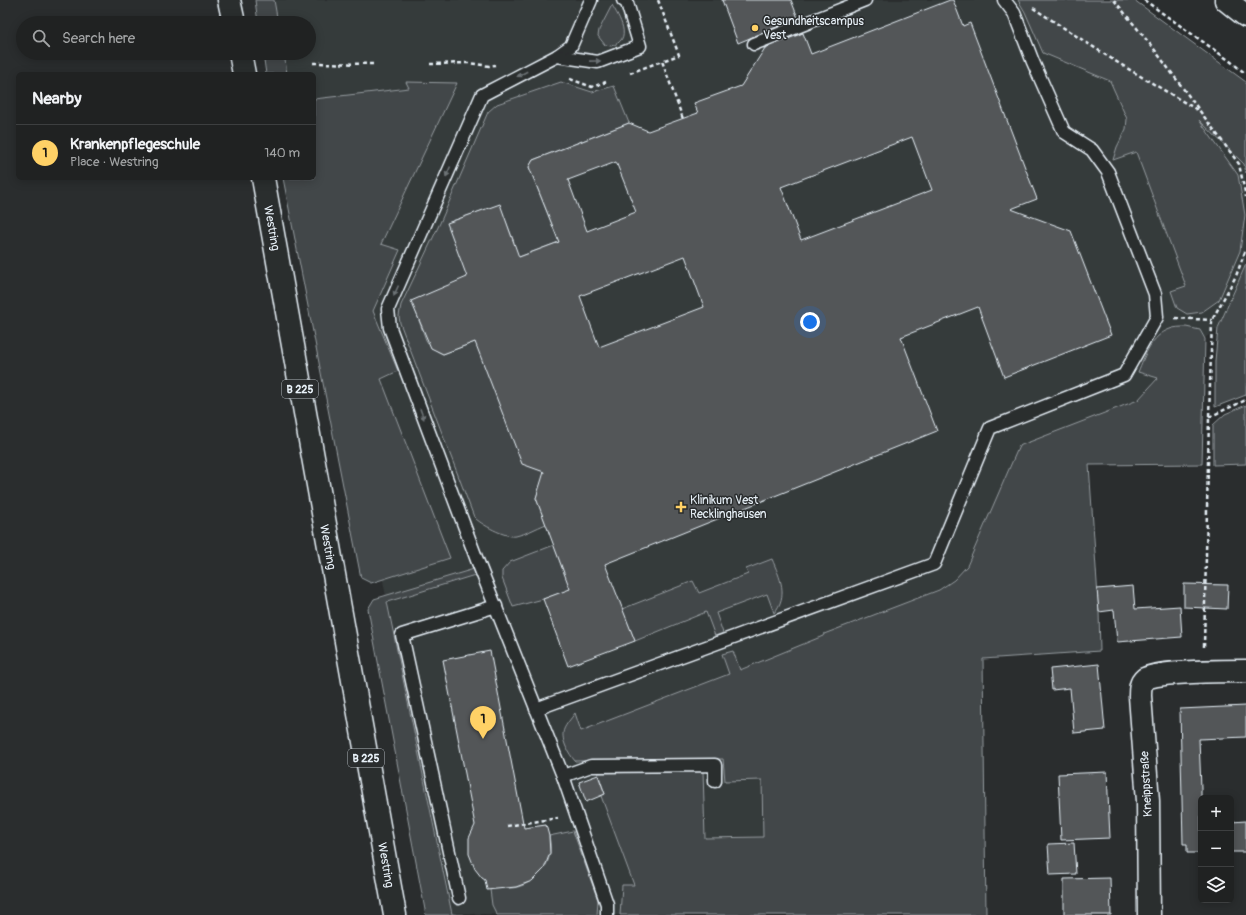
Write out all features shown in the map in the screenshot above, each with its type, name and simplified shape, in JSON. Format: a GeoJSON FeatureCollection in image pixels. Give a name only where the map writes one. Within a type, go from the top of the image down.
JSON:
{"type":"FeatureCollection","features":[{"type":"Feature","properties":{"kind":"main road"},"geometry":{"type":"LineString","coordinates":[[230,0],[233,16]]}},
{"type":"Feature","properties":{"kind":"main road"},"geometry":{"type":"LineString","coordinates":[[1226,0],[1246,16]]}},
{"type":"Feature","properties":{"kind":"main road"},"geometry":{"type":"LineString","coordinates":[[241,60],[244,72]]}},
{"type":"Feature","properties":{"kind":"main road","name":"Westring"},"geometry":{"type":"LineString","coordinates":[[263,180],[395,915]]}},
{"type":"Feature","properties":{"kind":"main road","name":"Kneippstraße"},"geometry":{"type":"LineString","coordinates":[[1149,915],[1148,801],[1140,688],[1144,679],[1149,676],[1203,671],[1246,671]]}},
{"type":"Feature","properties":{"kind":"lane"},"geometry":{"type":"LineString","coordinates":[[591,0],[571,46],[557,56],[482,95],[388,309],[390,328],[452,495],[571,800],[607,904],[607,915]]}},
{"type":"Feature","properties":{"kind":"lane"},"geometry":{"type":"LineString","coordinates":[[557,56],[598,62],[640,46],[627,3],[623,0]]}},
{"type":"Feature","properties":{"kind":"lane"},"geometry":{"type":"LineString","coordinates":[[754,44],[848,3],[865,0]]}},
{"type":"Feature","properties":{"kind":"lane"},"geometry":{"type":"LineString","coordinates":[[536,709],[934,564],[990,428],[1124,375],[1157,317],[1155,294],[1108,172],[1092,150],[1064,132],[1033,62],[1014,13],[1004,0]]}},
{"type":"Feature","properties":{"kind":"lane"},"geometry":{"type":"LineString","coordinates":[[459,898],[402,635],[496,606]]}},
{"type":"Feature","properties":{"kind":"lane"},"geometry":{"type":"LineString","coordinates":[[562,776],[591,766],[716,765],[715,781]]}},
{"type":"Feature","properties":{"kind":"path"},"geometry":{"type":"LineString","coordinates":[[658,0],[679,55],[662,60]]}},
{"type":"Feature","properties":{"kind":"path"},"geometry":{"type":"LineString","coordinates":[[1114,0],[1154,49],[1239,164],[1246,197]]}},
{"type":"Feature","properties":{"kind":"path"},"geometry":{"type":"LineString","coordinates":[[1144,0],[1246,74]]}},
{"type":"Feature","properties":{"kind":"path"},"geometry":{"type":"LineString","coordinates":[[1014,13],[1026,4],[1115,61],[1201,112]]}},
{"type":"Feature","properties":{"kind":"path"},"geometry":{"type":"LineString","coordinates":[[313,63],[375,64]]}},
{"type":"Feature","properties":{"kind":"path"},"geometry":{"type":"LineString","coordinates":[[1203,671],[1212,320],[1236,276],[1246,249]]}},
{"type":"Feature","properties":{"kind":"path"},"geometry":{"type":"LineString","coordinates":[[1157,317],[1212,320]]}},
{"type":"Feature","properties":{"kind":"path"},"geometry":{"type":"LineString","coordinates":[[1209,417],[1246,400]]}},
{"type":"Feature","properties":{"kind":"path"},"geometry":{"type":"LineString","coordinates":[[507,826],[566,816],[571,800]]}},
{"type":"Feature","properties":{"kind":"shaded area"},"geometry":{"type":"Polygon","coordinates":[[[255,0],[274,0],[277,16],[257,16],[255,0]]]}},
{"type":"Feature","properties":{"kind":"shaded area","name":"Klinikum Vest Recklinghausen"},"geometry":{"type":"Polygon","coordinates":[[[274,0],[1018,0],[1025,12],[1197,117],[1244,164],[1246,173],[1246,264],[1218,328],[1205,338],[1200,330],[1156,338],[1146,352],[1138,372],[1158,378],[1138,400],[1018,449],[967,566],[954,580],[939,590],[865,619],[857,915],[513,915],[452,913],[387,602],[307,180],[316,180],[316,72],[287,72],[285,60],[316,60],[316,16],[277,16],[274,0]]]}},
{"type":"Feature","properties":{"kind":"shaded area"},"geometry":{"type":"Polygon","coordinates":[[[1018,0],[1134,0],[1246,82],[1246,173],[1244,164],[1199,120],[1238,175],[1245,215],[1240,251],[1219,300],[1202,312],[1187,314],[1177,308],[1171,291],[1186,286],[1136,152],[1113,160],[1117,147],[1126,129],[1127,119],[1110,81],[1043,53],[1025,12],[1018,0]]]}},
{"type":"Feature","properties":{"kind":"shaded area"},"geometry":{"type":"Polygon","coordinates":[[[612,5],[621,22],[623,34],[622,39],[618,43],[611,46],[605,45],[598,36],[599,30],[612,5]]]}},
{"type":"Feature","properties":{"kind":"shaded area"},"geometry":{"type":"Polygon","coordinates":[[[264,60],[285,60],[287,72],[266,72],[264,60]]]}},
{"type":"Feature","properties":{"kind":"shaded area"},"geometry":{"type":"Polygon","coordinates":[[[406,82],[457,83],[381,244],[400,250],[373,311],[398,371],[381,379],[450,558],[371,583],[361,578],[283,180],[316,180],[316,99],[409,88],[406,82]]]}},
{"type":"Feature","properties":{"kind":"shaded area"},"geometry":{"type":"Polygon","coordinates":[[[561,82],[592,92],[614,86],[629,123],[533,160],[529,167],[559,242],[516,258],[512,248],[514,242],[501,209],[496,206],[452,221],[450,229],[469,281],[412,301],[426,340],[428,343],[433,340],[437,351],[443,354],[475,342],[612,463],[538,492],[536,498],[546,524],[524,534],[512,536],[494,530],[474,517],[400,323],[399,316],[401,305],[440,223],[488,112],[497,104],[561,82]]]}},
{"type":"Feature","properties":{"kind":"shaded area"},"geometry":{"type":"Polygon","coordinates":[[[1246,264],[1246,395],[1215,407],[1215,361],[1218,328],[1246,264]]]}},
{"type":"Feature","properties":{"kind":"shaded area"},"geometry":{"type":"Polygon","coordinates":[[[1186,327],[1200,330],[1205,339],[1202,464],[1089,465],[1099,612],[1100,651],[983,659],[986,915],[620,915],[622,885],[634,885],[601,796],[605,794],[598,773],[703,771],[705,838],[763,837],[762,780],[725,781],[723,759],[575,761],[566,747],[563,732],[566,725],[575,713],[581,731],[729,674],[722,654],[733,651],[740,670],[823,636],[824,634],[939,590],[954,580],[967,566],[1019,446],[1138,400],[1158,378],[1138,372],[1153,341],[1163,332],[1170,329],[1186,327]]]}},
{"type":"Feature","properties":{"kind":"shaded area"},"geometry":{"type":"Polygon","coordinates":[[[1246,405],[1246,464],[1213,465],[1213,425],[1225,414],[1246,405]]]}},
{"type":"Feature","properties":{"kind":"shaded area"},"geometry":{"type":"Polygon","coordinates":[[[554,545],[563,570],[580,586],[543,599],[513,607],[502,578],[502,571],[510,562],[554,545]]]}},
{"type":"Feature","properties":{"kind":"shaded area"},"geometry":{"type":"Polygon","coordinates":[[[772,559],[782,586],[781,600],[774,613],[767,594],[716,613],[723,633],[715,636],[706,612],[635,641],[622,609],[693,581],[699,593],[748,574],[746,569],[772,559]]]}},
{"type":"Feature","properties":{"kind":"shaded area"},"geometry":{"type":"Polygon","coordinates":[[[474,569],[475,575],[387,602],[452,914],[463,915],[426,915],[368,609],[374,599],[474,569]]]}},
{"type":"Feature","properties":{"kind":"shaded area"},"geometry":{"type":"Polygon","coordinates":[[[573,831],[598,900],[597,915],[497,915],[492,905],[489,882],[501,887],[510,888],[524,885],[536,877],[546,865],[549,859],[549,836],[573,831]]]}},
{"type":"Feature","properties":{"kind":"building","name":"Gesundheitscampus Vest"},"geometry":{"type":"Polygon","coordinates":[[[722,0],[791,0],[798,18],[738,43],[722,0]]]}},
{"type":"Feature","properties":{"kind":"building"},"geometry":{"type":"Polygon","coordinates":[[[953,0],[963,26],[970,23],[1037,199],[1011,209],[1071,231],[1111,335],[1004,377],[978,307],[901,337],[937,431],[605,564],[635,641],[568,666],[543,599],[570,589],[536,498],[544,472],[522,464],[475,342],[443,354],[431,348],[411,301],[467,277],[447,223],[500,204],[519,257],[559,242],[529,167],[533,160],[629,123],[648,131],[698,113],[694,103],[741,86],[765,48],[803,33],[811,54],[953,0]],[[912,137],[781,187],[801,240],[932,190],[912,137]],[[616,162],[568,180],[587,231],[636,212],[616,162]],[[685,256],[580,296],[599,347],[704,307],[685,256]]]}},
{"type":"Feature","properties":{"kind":"building"},"geometry":{"type":"Polygon","coordinates":[[[1184,584],[1228,585],[1227,609],[1184,607],[1184,584]]]}},
{"type":"Feature","properties":{"kind":"building"},"geometry":{"type":"Polygon","coordinates":[[[1133,586],[1135,609],[1180,606],[1182,637],[1117,642],[1114,610],[1099,612],[1097,589],[1133,586]]]}},
{"type":"Feature","properties":{"kind":"building"},"geometry":{"type":"Polygon","coordinates":[[[490,651],[524,828],[546,825],[549,836],[550,853],[544,869],[532,881],[516,887],[487,890],[485,880],[475,869],[469,854],[469,838],[475,825],[443,660],[490,651]]]}},
{"type":"Feature","properties":{"kind":"building"},"geometry":{"type":"Polygon","coordinates":[[[1099,664],[1105,730],[1074,733],[1070,688],[1052,690],[1050,669],[1099,664]]]}},
{"type":"Feature","properties":{"kind":"building"},"geometry":{"type":"Polygon","coordinates":[[[1246,706],[1246,737],[1199,739],[1201,795],[1198,795],[1198,853],[1187,853],[1187,844],[1183,844],[1180,709],[1246,706]]]}},
{"type":"Feature","properties":{"kind":"building"},"geometry":{"type":"Polygon","coordinates":[[[1107,772],[1110,838],[1061,840],[1058,774],[1107,772]]]}},
{"type":"Feature","properties":{"kind":"building"},"geometry":{"type":"Polygon","coordinates":[[[598,775],[605,794],[586,802],[579,782],[598,775]]]}},
{"type":"Feature","properties":{"kind":"building"},"geometry":{"type":"Polygon","coordinates":[[[1246,821],[1246,852],[1234,852],[1234,822],[1246,821]]]}},
{"type":"Feature","properties":{"kind":"building"},"geometry":{"type":"Polygon","coordinates":[[[1074,843],[1076,874],[1050,875],[1048,844],[1074,843]]]}},
{"type":"Feature","properties":{"kind":"building"},"geometry":{"type":"Polygon","coordinates":[[[1110,878],[1111,915],[1064,915],[1064,879],[1110,878]]]}},
{"type":"Feature","properties":{"kind":"place","name":"Gesundheitscampus Vest"},"geometry":{"type":"Point","coordinates":[755,28]}},
{"type":"Feature","properties":{"kind":"place","name":"Klinikum Vest Recklinghausen"},"geometry":{"type":"Point","coordinates":[681,507]}},
{"type":"Feature","properties":{"kind":"place","name":"Krankenpflegeschule"},"geometry":{"type":"Point","coordinates":[483,739]}}]}
